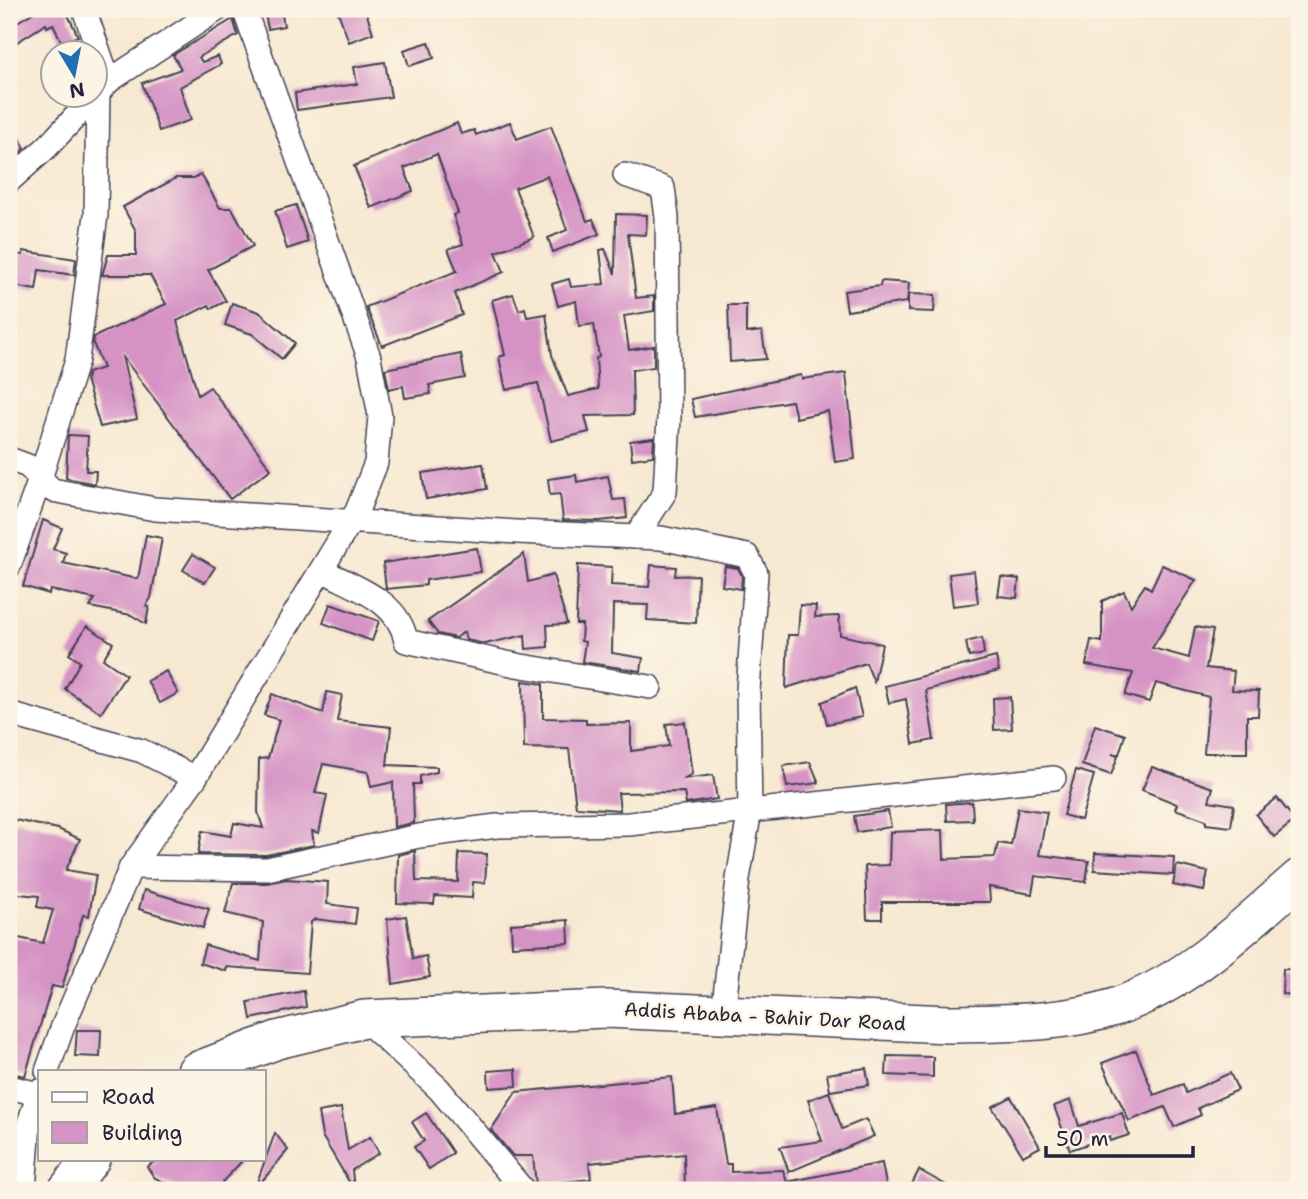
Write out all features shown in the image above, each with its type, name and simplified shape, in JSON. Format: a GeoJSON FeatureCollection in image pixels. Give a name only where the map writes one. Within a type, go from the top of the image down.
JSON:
{"type":"FeatureCollection","features":[{"type":"Feature","properties":{"kind":"highway","name":"Addis Ababa - Bahir Dar Road"},"geometry":{"type":"LineString","coordinates":[[199,1070],[277,1040],[364,1019],[606,1009],[949,1024],[1006,1023],[1085,1015],[1116,1007],[1184,973],[1217,949],[1299,878]]}},
{"type":"Feature","properties":{"kind":"highway"},"geometry":{"type":"LineString","coordinates":[[67,1190],[90,1160]]}},
{"type":"Feature","properties":{"kind":"street"},"geometry":{"type":"LineString","coordinates":[[84,9],[91,38]]}},
{"type":"Feature","properties":{"kind":"street"},"geometry":{"type":"LineString","coordinates":[[108,84],[218,9]]}},
{"type":"Feature","properties":{"kind":"street"},"geometry":{"type":"LineString","coordinates":[[47,1070],[63,1026],[131,867],[195,778],[322,570],[351,522],[376,463],[380,416],[369,358],[244,9]]}},
{"type":"Feature","properties":{"kind":"street"},"geometry":{"type":"LineString","coordinates":[[9,181],[82,108]]}},
{"type":"Feature","properties":{"kind":"street"},"geometry":{"type":"LineString","coordinates":[[9,566],[40,479],[77,360],[96,215],[102,108]]}},
{"type":"Feature","properties":{"kind":"street"},"geometry":{"type":"LineString","coordinates":[[625,176],[663,188],[667,217],[669,417],[665,492],[636,537]]}},
{"type":"Feature","properties":{"kind":"street"},"geometry":{"type":"LineString","coordinates":[[9,459],[28,466],[52,490],[155,509],[662,538],[747,555],[756,573],[748,691],[750,810],[738,879],[723,1014]]}},
{"type":"Feature","properties":{"kind":"street"},"geometry":{"type":"LineString","coordinates":[[322,570],[392,608],[403,623],[406,641],[516,665],[650,687]]}},
{"type":"Feature","properties":{"kind":"street"},"geometry":{"type":"LineString","coordinates":[[9,714],[142,751],[195,778]]}},
{"type":"Feature","properties":{"kind":"street"},"geometry":{"type":"LineString","coordinates":[[131,867],[267,869],[419,836],[484,828],[629,824],[1054,778]]}},
{"type":"Feature","properties":{"kind":"street"},"geometry":{"type":"LineString","coordinates":[[364,1019],[439,1088],[522,1190]]}},
{"type":"Feature","properties":{"kind":"street"},"geometry":{"type":"LineString","coordinates":[[9,1087],[38,1092]]}},
{"type":"Feature","properties":{"kind":"street"},"geometry":{"type":"LineString","coordinates":[[24,1190],[29,1123],[38,1098]]}},
{"type":"Feature","properties":{"kind":"building"},"geometry":{"type":"Polygon","coordinates":[[[39,9],[70,9],[69,17],[78,36],[60,38],[53,24],[47,27],[46,24],[17,42],[9,27],[39,9]]]}},
{"type":"Feature","properties":{"kind":"building"},"geometry":{"type":"Polygon","coordinates":[[[264,9],[281,9],[284,26],[268,29],[264,9]]]}},
{"type":"Feature","properties":{"kind":"building"},"geometry":{"type":"Polygon","coordinates":[[[337,9],[365,9],[373,33],[349,42],[337,9]]]}},
{"type":"Feature","properties":{"kind":"building"},"geometry":{"type":"Polygon","coordinates":[[[233,19],[238,35],[199,57],[202,62],[218,56],[221,64],[180,87],[191,120],[159,131],[142,83],[181,69],[173,55],[233,19]]]}},
{"type":"Feature","properties":{"kind":"building"},"geometry":{"type":"Polygon","coordinates":[[[429,42],[434,58],[409,66],[404,50],[429,42]]]}},
{"type":"Feature","properties":{"kind":"building"},"geometry":{"type":"Polygon","coordinates":[[[385,62],[391,97],[297,110],[295,93],[357,84],[354,67],[385,62]]]}},
{"type":"Feature","properties":{"kind":"building"},"geometry":{"type":"Polygon","coordinates":[[[9,120],[25,148],[9,162],[9,120]]]}},
{"type":"Feature","properties":{"kind":"building"},"geometry":{"type":"Polygon","coordinates":[[[510,122],[517,139],[551,126],[587,221],[593,219],[599,234],[553,252],[548,238],[567,230],[547,176],[515,188],[534,237],[496,252],[504,272],[455,293],[462,315],[382,346],[366,307],[457,271],[448,249],[463,244],[453,215],[458,213],[437,154],[404,168],[413,191],[371,208],[354,166],[457,123],[461,134],[474,130],[476,135],[510,122]]]}},
{"type":"Feature","properties":{"kind":"building"},"geometry":{"type":"Polygon","coordinates":[[[201,174],[220,208],[232,208],[253,246],[208,270],[226,301],[211,309],[209,305],[177,321],[198,395],[210,387],[271,469],[230,499],[122,356],[137,419],[100,427],[86,379],[88,373],[103,368],[93,343],[94,337],[166,304],[150,275],[102,275],[108,255],[136,255],[136,231],[123,207],[176,178],[194,178],[201,174]]]}},
{"type":"Feature","properties":{"kind":"building"},"geometry":{"type":"Polygon","coordinates":[[[296,205],[308,242],[287,249],[275,211],[296,205]]]}},
{"type":"Feature","properties":{"kind":"building"},"geometry":{"type":"Polygon","coordinates":[[[616,214],[647,215],[646,235],[628,234],[636,298],[654,296],[654,311],[624,316],[629,350],[654,346],[654,367],[632,370],[633,415],[585,416],[589,432],[551,441],[538,383],[506,390],[499,357],[505,355],[492,300],[513,294],[519,310],[525,308],[527,317],[546,314],[552,355],[568,396],[598,389],[596,358],[599,357],[594,324],[579,326],[576,301],[558,306],[552,284],[569,279],[571,287],[604,284],[600,250],[605,249],[615,274],[616,214]]]}},
{"type":"Feature","properties":{"kind":"building"},"geometry":{"type":"Polygon","coordinates":[[[23,251],[76,259],[74,275],[39,270],[36,290],[9,285],[9,254],[23,255],[23,251]]]}},
{"type":"Feature","properties":{"kind":"building"},"geometry":{"type":"Polygon","coordinates":[[[881,281],[909,283],[907,302],[847,311],[844,291],[880,286],[881,281]]]}},
{"type":"Feature","properties":{"kind":"building"},"geometry":{"type":"Polygon","coordinates":[[[908,294],[935,295],[934,312],[908,311],[908,294]]]}},
{"type":"Feature","properties":{"kind":"building"},"geometry":{"type":"Polygon","coordinates":[[[232,303],[259,312],[295,343],[282,359],[252,334],[225,325],[232,303]]]}},
{"type":"Feature","properties":{"kind":"building"},"geometry":{"type":"Polygon","coordinates":[[[728,305],[746,305],[746,333],[762,331],[766,359],[730,362],[728,305]]]}},
{"type":"Feature","properties":{"kind":"building"},"geometry":{"type":"Polygon","coordinates":[[[461,354],[465,378],[429,385],[431,394],[405,398],[403,386],[389,389],[385,369],[461,354]]]}},
{"type":"Feature","properties":{"kind":"building"},"geometry":{"type":"Polygon","coordinates":[[[846,373],[855,459],[835,462],[828,411],[796,418],[792,401],[695,417],[691,399],[801,375],[802,379],[846,373]]]}},
{"type":"Feature","properties":{"kind":"building"},"geometry":{"type":"Polygon","coordinates":[[[68,435],[88,436],[86,471],[96,471],[95,484],[66,478],[68,435]]]}},
{"type":"Feature","properties":{"kind":"building"},"geometry":{"type":"Polygon","coordinates":[[[654,438],[653,456],[632,459],[630,441],[654,438]]]}},
{"type":"Feature","properties":{"kind":"building"},"geometry":{"type":"Polygon","coordinates":[[[483,464],[487,489],[426,499],[422,473],[483,464]]]}},
{"type":"Feature","properties":{"kind":"building"},"geometry":{"type":"Polygon","coordinates":[[[576,475],[577,482],[608,476],[613,500],[625,499],[627,518],[599,521],[563,520],[560,494],[550,495],[548,479],[576,475]]]}},
{"type":"Feature","properties":{"kind":"building"},"geometry":{"type":"Polygon","coordinates":[[[43,520],[62,528],[53,549],[66,553],[63,563],[138,579],[146,535],[162,538],[151,598],[146,606],[149,607],[146,624],[131,615],[90,607],[95,599],[50,590],[49,594],[23,586],[43,520]]]}},
{"type":"Feature","properties":{"kind":"building"},"geometry":{"type":"Polygon","coordinates":[[[477,548],[481,572],[426,580],[426,585],[386,589],[383,563],[477,548]]]}},
{"type":"Feature","properties":{"kind":"building"},"geometry":{"type":"Polygon","coordinates":[[[193,554],[215,567],[205,583],[183,570],[193,554]]]}},
{"type":"Feature","properties":{"kind":"building"},"geometry":{"type":"Polygon","coordinates":[[[524,554],[528,582],[553,575],[567,624],[547,625],[548,647],[526,649],[525,635],[485,644],[466,640],[464,632],[456,638],[438,634],[428,621],[524,554]]]}},
{"type":"Feature","properties":{"kind":"building"},"geometry":{"type":"Polygon","coordinates":[[[578,565],[612,567],[611,585],[649,587],[651,565],[676,567],[675,576],[698,575],[696,623],[647,620],[648,605],[613,604],[612,653],[643,658],[641,671],[582,662],[585,642],[581,641],[582,624],[576,624],[578,565]]]}},
{"type":"Feature","properties":{"kind":"building"},"geometry":{"type":"Polygon","coordinates":[[[1162,565],[1196,580],[1152,648],[1189,658],[1195,627],[1213,630],[1206,668],[1234,671],[1232,690],[1259,691],[1258,716],[1247,716],[1247,753],[1204,753],[1209,697],[1156,683],[1149,702],[1125,695],[1133,673],[1086,665],[1091,640],[1102,642],[1102,601],[1124,591],[1131,606],[1145,585],[1151,589],[1162,565]]]}},
{"type":"Feature","properties":{"kind":"building"},"geometry":{"type":"Polygon","coordinates":[[[725,566],[738,568],[742,576],[741,589],[722,586],[725,566]]]}},
{"type":"Feature","properties":{"kind":"building"},"geometry":{"type":"Polygon","coordinates":[[[974,571],[978,603],[953,606],[949,574],[974,571]]]}},
{"type":"Feature","properties":{"kind":"building"},"geometry":{"type":"Polygon","coordinates":[[[1001,577],[1019,579],[1017,598],[998,596],[1001,577]]]}},
{"type":"Feature","properties":{"kind":"building"},"geometry":{"type":"Polygon","coordinates":[[[330,604],[379,621],[372,641],[323,623],[330,604]]]}},
{"type":"Feature","properties":{"kind":"building"},"geometry":{"type":"Polygon","coordinates":[[[800,605],[816,606],[815,617],[839,616],[840,635],[882,644],[874,682],[866,663],[786,688],[788,635],[798,635],[800,605]]]}},
{"type":"Feature","properties":{"kind":"building"},"geometry":{"type":"Polygon","coordinates":[[[87,626],[113,643],[103,659],[126,675],[101,713],[65,689],[80,662],[69,654],[87,626]]]}},
{"type":"Feature","properties":{"kind":"building"},"geometry":{"type":"Polygon","coordinates":[[[982,638],[984,654],[969,657],[966,642],[982,638]]]}},
{"type":"Feature","properties":{"kind":"building"},"geometry":{"type":"Polygon","coordinates":[[[996,657],[999,671],[926,690],[934,740],[913,744],[906,699],[889,703],[885,686],[996,657]]]}},
{"type":"Feature","properties":{"kind":"building"},"geometry":{"type":"Polygon","coordinates":[[[166,671],[178,693],[160,703],[147,681],[166,671]]]}},
{"type":"Feature","properties":{"kind":"building"},"geometry":{"type":"Polygon","coordinates":[[[523,681],[543,684],[543,718],[586,719],[586,724],[631,723],[631,751],[669,746],[666,724],[685,722],[692,774],[683,779],[713,775],[717,799],[686,804],[684,792],[618,793],[620,810],[576,807],[569,749],[524,748],[523,681]]]}},
{"type":"Feature","properties":{"kind":"building"},"geometry":{"type":"Polygon","coordinates":[[[855,688],[862,717],[827,724],[822,702],[855,688]]]}},
{"type":"Feature","properties":{"kind":"building"},"geometry":{"type":"Polygon","coordinates":[[[327,692],[342,695],[337,721],[391,727],[387,765],[437,767],[437,772],[420,776],[420,784],[413,784],[414,823],[394,827],[393,782],[371,787],[368,772],[323,764],[315,793],[327,795],[319,833],[312,831],[314,845],[266,855],[198,854],[202,831],[231,836],[234,823],[263,828],[258,812],[259,759],[268,758],[279,720],[264,715],[272,694],[323,713],[327,692]]]}},
{"type":"Feature","properties":{"kind":"building"},"geometry":{"type":"Polygon","coordinates":[[[1010,697],[1012,729],[994,730],[993,698],[1010,697]]]}},
{"type":"Feature","properties":{"kind":"building"},"geometry":{"type":"Polygon","coordinates":[[[1095,725],[1125,735],[1119,754],[1112,754],[1118,756],[1111,775],[1082,765],[1095,725]]]}},
{"type":"Feature","properties":{"kind":"building"},"geometry":{"type":"Polygon","coordinates":[[[810,762],[819,783],[787,787],[783,766],[810,762]]]}},
{"type":"Feature","properties":{"kind":"building"},"geometry":{"type":"Polygon","coordinates":[[[1152,767],[1213,788],[1209,801],[1234,805],[1231,827],[1206,824],[1206,820],[1175,809],[1177,804],[1142,790],[1152,767]]]}},
{"type":"Feature","properties":{"kind":"building"},"geometry":{"type":"Polygon","coordinates":[[[1076,770],[1094,775],[1081,820],[1063,815],[1076,770]]]}},
{"type":"Feature","properties":{"kind":"building"},"geometry":{"type":"Polygon","coordinates":[[[1277,798],[1295,820],[1274,837],[1256,815],[1277,798]]]}},
{"type":"Feature","properties":{"kind":"building"},"geometry":{"type":"Polygon","coordinates":[[[972,802],[973,820],[947,821],[946,804],[972,802]]]}},
{"type":"Feature","properties":{"kind":"building"},"geometry":{"type":"Polygon","coordinates":[[[1018,808],[1047,812],[1039,855],[1089,861],[1086,882],[1035,876],[1032,894],[989,887],[990,902],[882,902],[882,919],[867,919],[865,866],[889,865],[890,832],[943,830],[944,859],[995,857],[998,843],[1011,845],[1018,808]]]}},
{"type":"Feature","properties":{"kind":"building"},"geometry":{"type":"Polygon","coordinates":[[[888,811],[891,827],[857,832],[854,816],[888,811]]]}},
{"type":"Feature","properties":{"kind":"building"},"geometry":{"type":"Polygon","coordinates":[[[15,820],[58,829],[80,839],[66,870],[96,875],[89,916],[83,915],[62,988],[52,986],[25,1076],[9,1073],[9,936],[43,943],[53,910],[37,907],[39,896],[9,893],[9,844],[15,820]]]}},
{"type":"Feature","properties":{"kind":"building"},"geometry":{"type":"Polygon","coordinates":[[[415,851],[416,881],[458,882],[459,853],[487,854],[485,883],[473,882],[472,898],[435,896],[434,904],[397,903],[398,855],[415,851]]]}},
{"type":"Feature","properties":{"kind":"building"},"geometry":{"type":"Polygon","coordinates":[[[1095,853],[1174,857],[1173,875],[1094,870],[1095,853]]]}},
{"type":"Feature","properties":{"kind":"building"},"geometry":{"type":"Polygon","coordinates":[[[1177,865],[1208,872],[1204,891],[1173,885],[1177,865]]]}},
{"type":"Feature","properties":{"kind":"building"},"geometry":{"type":"Polygon","coordinates":[[[286,879],[328,882],[327,904],[357,908],[355,924],[315,919],[311,922],[307,973],[227,967],[226,971],[200,963],[205,945],[260,961],[263,922],[225,913],[233,883],[267,883],[286,879]]]}},
{"type":"Feature","properties":{"kind":"building"},"geometry":{"type":"Polygon","coordinates":[[[144,890],[209,909],[203,928],[139,909],[144,890]]]}},
{"type":"Feature","properties":{"kind":"building"},"geometry":{"type":"Polygon","coordinates":[[[406,916],[413,959],[426,956],[430,977],[393,984],[387,919],[406,916]]]}},
{"type":"Feature","properties":{"kind":"building"},"geometry":{"type":"Polygon","coordinates":[[[568,920],[569,943],[512,946],[511,924],[568,920]]]}},
{"type":"Feature","properties":{"kind":"building"},"geometry":{"type":"Polygon","coordinates":[[[1283,969],[1299,970],[1299,995],[1282,994],[1283,969]]]}},
{"type":"Feature","properties":{"kind":"building"},"geometry":{"type":"Polygon","coordinates":[[[304,991],[306,1007],[251,1019],[248,1002],[304,991]]]}},
{"type":"Feature","properties":{"kind":"building"},"geometry":{"type":"Polygon","coordinates":[[[77,1030],[101,1030],[100,1057],[75,1056],[77,1030]]]}},
{"type":"Feature","properties":{"kind":"building"},"geometry":{"type":"Polygon","coordinates":[[[1136,1050],[1154,1095],[1183,1084],[1186,1093],[1230,1073],[1238,1090],[1198,1108],[1201,1115],[1174,1127],[1165,1107],[1129,1121],[1102,1063],[1136,1050]]]}},
{"type":"Feature","properties":{"kind":"building"},"geometry":{"type":"Polygon","coordinates":[[[887,1056],[933,1057],[933,1077],[886,1075],[887,1056]]]}},
{"type":"Feature","properties":{"kind":"building"},"geometry":{"type":"Polygon","coordinates":[[[866,1068],[869,1085],[830,1091],[827,1074],[866,1068]]]}},
{"type":"Feature","properties":{"kind":"building"},"geometry":{"type":"Polygon","coordinates":[[[516,1069],[517,1086],[489,1088],[488,1071],[516,1069]]]}},
{"type":"Feature","properties":{"kind":"building"},"geometry":{"type":"Polygon","coordinates":[[[672,1077],[675,1114],[717,1108],[726,1164],[731,1164],[731,1172],[783,1170],[787,1182],[882,1163],[887,1190],[753,1190],[753,1186],[685,1190],[684,1154],[589,1163],[591,1179],[536,1185],[533,1156],[513,1156],[491,1130],[516,1092],[672,1077]]]}},
{"type":"Feature","properties":{"kind":"building"},"geometry":{"type":"Polygon","coordinates":[[[829,1092],[842,1129],[866,1119],[874,1136],[789,1172],[780,1147],[822,1141],[808,1100],[829,1092]]]}},
{"type":"Feature","properties":{"kind":"building"},"geometry":{"type":"Polygon","coordinates":[[[1011,1097],[1040,1147],[1023,1156],[992,1107],[1011,1097]]]}},
{"type":"Feature","properties":{"kind":"building"},"geometry":{"type":"Polygon","coordinates":[[[1071,1100],[1079,1126],[1122,1113],[1129,1135],[1110,1141],[1109,1137],[1070,1150],[1054,1106],[1071,1100]]]}},
{"type":"Feature","properties":{"kind":"building"},"geometry":{"type":"Polygon","coordinates":[[[341,1108],[348,1150],[370,1137],[379,1153],[352,1170],[354,1190],[322,1136],[318,1112],[341,1108]]]}},
{"type":"Feature","properties":{"kind":"building"},"geometry":{"type":"Polygon","coordinates":[[[426,1113],[453,1153],[429,1169],[414,1147],[424,1141],[412,1122],[426,1113]]]}},
{"type":"Feature","properties":{"kind":"building"},"geometry":{"type":"Polygon","coordinates":[[[275,1133],[288,1150],[258,1186],[256,1185],[275,1133]]]}},
{"type":"Feature","properties":{"kind":"building"},"geometry":{"type":"Polygon","coordinates":[[[157,1160],[243,1160],[218,1190],[182,1190],[155,1178],[147,1167],[157,1160]]]}},
{"type":"Feature","properties":{"kind":"building"},"geometry":{"type":"Polygon","coordinates":[[[919,1170],[955,1190],[923,1190],[912,1184],[919,1170]]]}}]}
